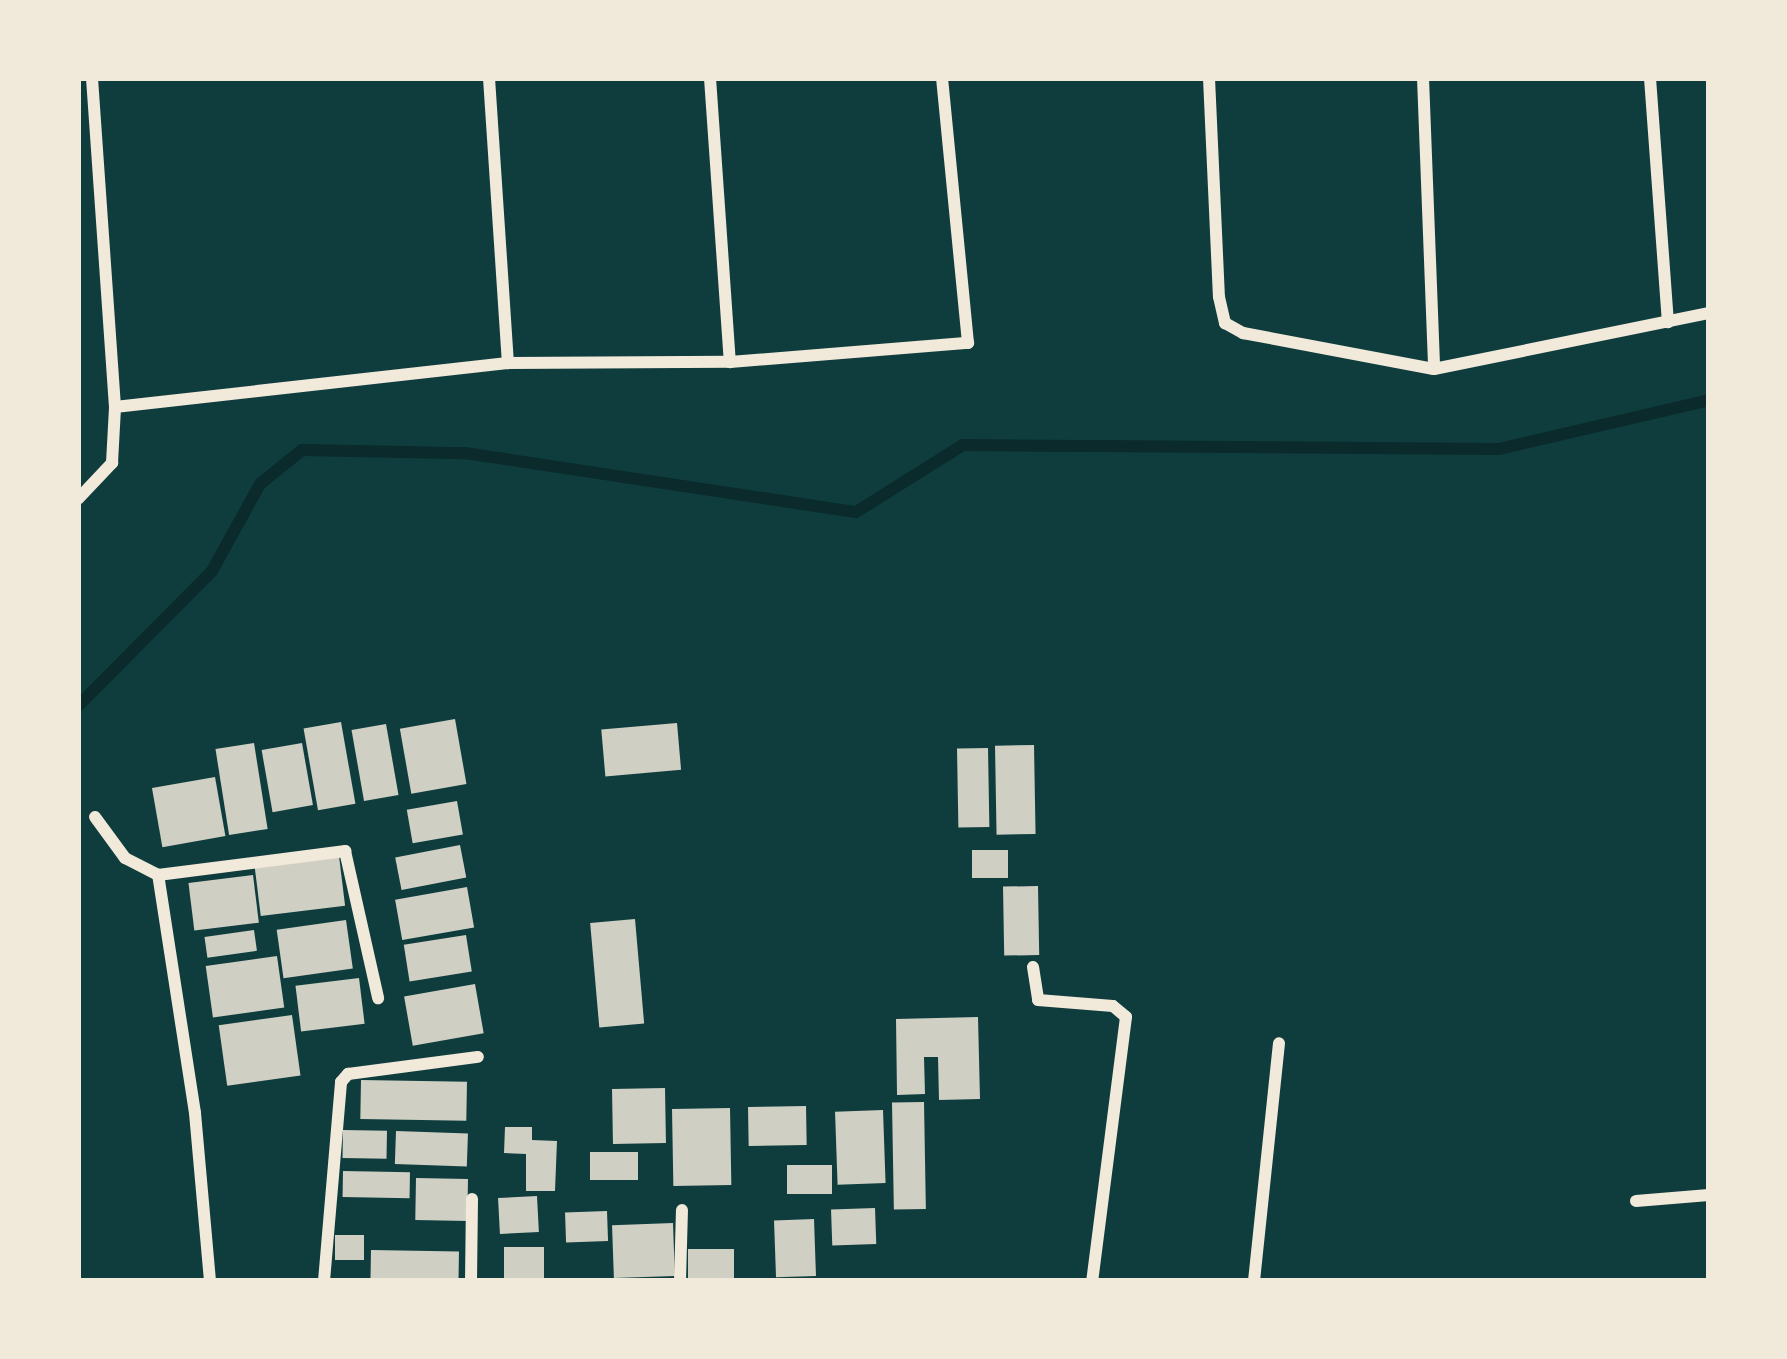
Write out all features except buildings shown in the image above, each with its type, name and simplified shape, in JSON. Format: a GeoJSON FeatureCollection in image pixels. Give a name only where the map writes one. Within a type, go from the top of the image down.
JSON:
{"type":"FeatureCollection","features":[{"type":"Feature","properties":{"kind":"street"},"geometry":{"type":"LineString","coordinates":[[78,499],[112,464],[115,407],[92,78]]}},
{"type":"Feature","properties":{"kind":"street"},"geometry":{"type":"LineString","coordinates":[[489,78],[508,363]]}},
{"type":"Feature","properties":{"kind":"street"},"geometry":{"type":"LineString","coordinates":[[710,78],[730,362]]}},
{"type":"Feature","properties":{"kind":"street"},"geometry":{"type":"LineString","coordinates":[[115,407],[508,363],[730,362],[968,343],[943,78]]}},
{"type":"Feature","properties":{"kind":"street"},"geometry":{"type":"LineString","coordinates":[[1209,78],[1225,322],[1243,333],[1434,369],[1709,313]]}},
{"type":"Feature","properties":{"kind":"street"},"geometry":{"type":"LineString","coordinates":[[1423,78],[1434,369]]}},
{"type":"Feature","properties":{"kind":"street"},"geometry":{"type":"LineString","coordinates":[[1650,78],[1668,322]]}},
{"type":"Feature","properties":{"kind":"street"},"geometry":{"type":"LineString","coordinates":[[95,818],[125,858],[158,875],[345,851],[378,998]]}},
{"type":"Feature","properties":{"kind":"street"},"geometry":{"type":"LineString","coordinates":[[158,875],[195,1113],[210,1281]]}},
{"type":"Feature","properties":{"kind":"street"},"geometry":{"type":"LineString","coordinates":[[1033,967],[1038,1000],[1113,1006],[1126,1017],[1092,1281]]}},
{"type":"Feature","properties":{"kind":"street"},"geometry":{"type":"LineString","coordinates":[[1254,1281],[1280,1043]]}},
{"type":"Feature","properties":{"kind":"street"},"geometry":{"type":"LineString","coordinates":[[325,1281],[341,1082],[349,1074],[478,1057]]}},
{"type":"Feature","properties":{"kind":"street"},"geometry":{"type":"LineString","coordinates":[[1636,1201],[1709,1195]]}},
{"type":"Feature","properties":{"kind":"street"},"geometry":{"type":"LineString","coordinates":[[472,1199],[472,1281]]}},
{"type":"Feature","properties":{"kind":"street"},"geometry":{"type":"LineString","coordinates":[[680,1281],[682,1210]]}},
{"type":"Feature","properties":{"kind":"waterway"},"geometry":{"type":"LineString","coordinates":[[78,706],[212,571],[260,484],[302,450],[465,453],[856,512],[963,445],[1499,449],[1709,400]]}}]}
